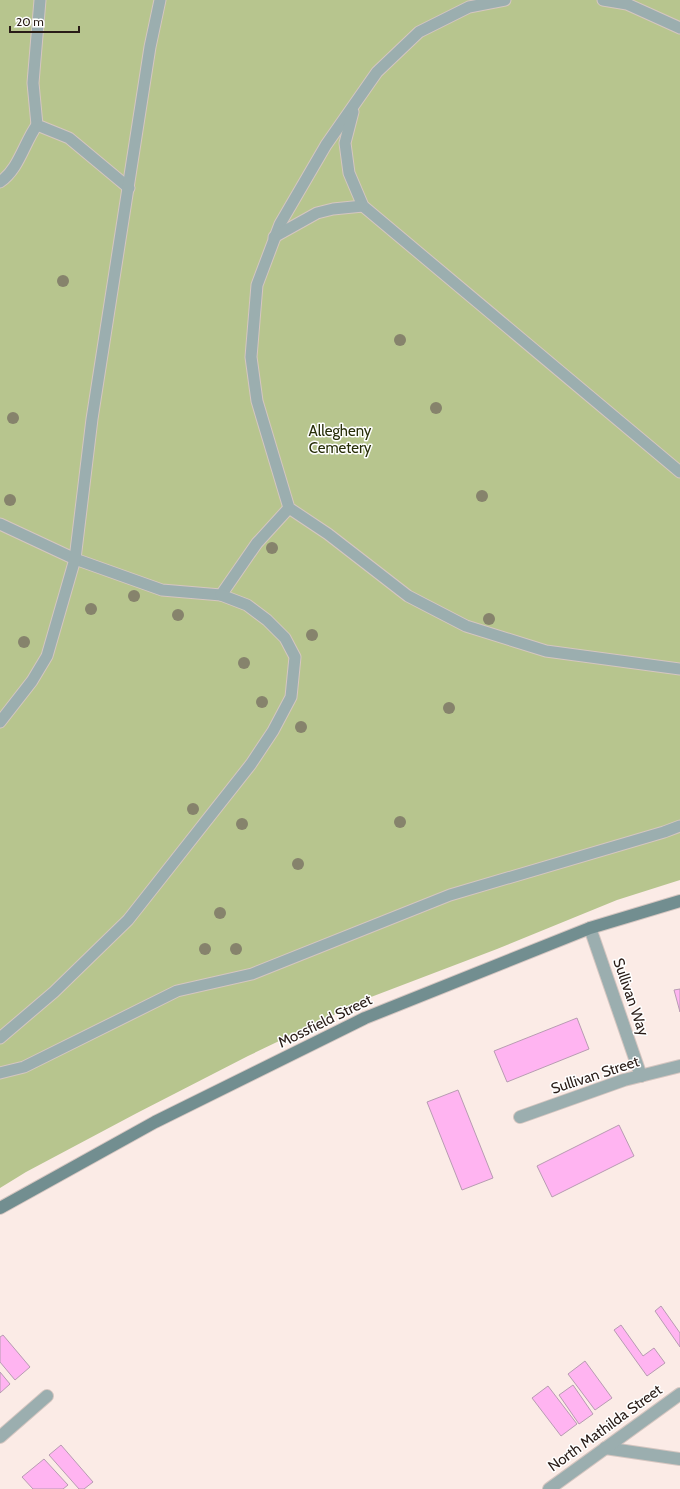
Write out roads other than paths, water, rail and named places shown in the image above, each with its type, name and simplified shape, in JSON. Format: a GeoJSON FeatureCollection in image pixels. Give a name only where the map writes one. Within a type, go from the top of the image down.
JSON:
{"type":"FeatureCollection","features":[{"type":"Feature","properties":{"kind":"street","name":"Mossfield Street"},"geometry":{"type":"LineString","coordinates":[[0,1208],[155,1122],[365,1018],[590,928],[680,901]]}},
{"type":"Feature","properties":{"kind":"street","name":"Sullivan Way"},"geometry":{"type":"LineString","coordinates":[[590,928],[641,1076]]}},
{"type":"Feature","properties":{"kind":"street","name":"Sullivan Street"},"geometry":{"type":"LineString","coordinates":[[520,1118],[624,1080],[680,1066]]}},
{"type":"Feature","properties":{"kind":"street","name":"North Mathilda Street"},"geometry":{"type":"LineString","coordinates":[[549,1489],[680,1394]]}},
{"type":"Feature","properties":{"kind":"street"},"geometry":{"type":"LineString","coordinates":[[0,1437],[47,1396]]}},
{"type":"Feature","properties":{"kind":"street"},"geometry":{"type":"LineString","coordinates":[[605,1448],[680,1459]]}},
{"type":"Feature","properties":{"kind":"lane"},"geometry":{"type":"LineString","coordinates":[[0,182],[4,179],[21,156],[28,137],[37,125],[32,83],[40,0]]}},
{"type":"Feature","properties":{"kind":"lane"},"geometry":{"type":"LineString","coordinates":[[0,722],[32,681],[47,656],[76,559],[92,419],[150,47],[160,0]]}},
{"type":"Feature","properties":{"kind":"lane"},"geometry":{"type":"LineString","coordinates":[[505,0],[469,7],[419,32],[377,72],[326,145],[280,224],[257,285],[251,357],[257,401],[289,508],[328,534],[408,596],[466,626],[546,651],[680,669]]}},
{"type":"Feature","properties":{"kind":"lane"},"geometry":{"type":"LineString","coordinates":[[603,0],[627,4],[680,28]]}},
{"type":"Feature","properties":{"kind":"lane"},"geometry":{"type":"LineString","coordinates":[[354,107],[345,143],[349,173],[363,206],[680,472]]}},
{"type":"Feature","properties":{"kind":"lane"},"geometry":{"type":"LineString","coordinates":[[37,125],[69,138],[129,188]]}},
{"type":"Feature","properties":{"kind":"lane"},"geometry":{"type":"LineString","coordinates":[[274,237],[317,213],[334,209],[363,206]]}},
{"type":"Feature","properties":{"kind":"lane"},"geometry":{"type":"LineString","coordinates":[[221,595],[257,543],[289,508]]}},
{"type":"Feature","properties":{"kind":"lane"},"geometry":{"type":"LineString","coordinates":[[0,524],[76,559],[162,590],[221,595],[247,605],[267,620],[285,638],[295,657],[291,697],[273,731],[251,764],[128,920],[54,992],[0,1038]]}},
{"type":"Feature","properties":{"kind":"lane"},"geometry":{"type":"LineString","coordinates":[[0,1073],[24,1067],[177,991],[252,974],[450,895],[680,826]]}},
{"type":"Feature","properties":{"kind":"park label","name":"Allegheny Cemetery"},"geometry":{"type":"Point","coordinates":[340,440]}}]}
